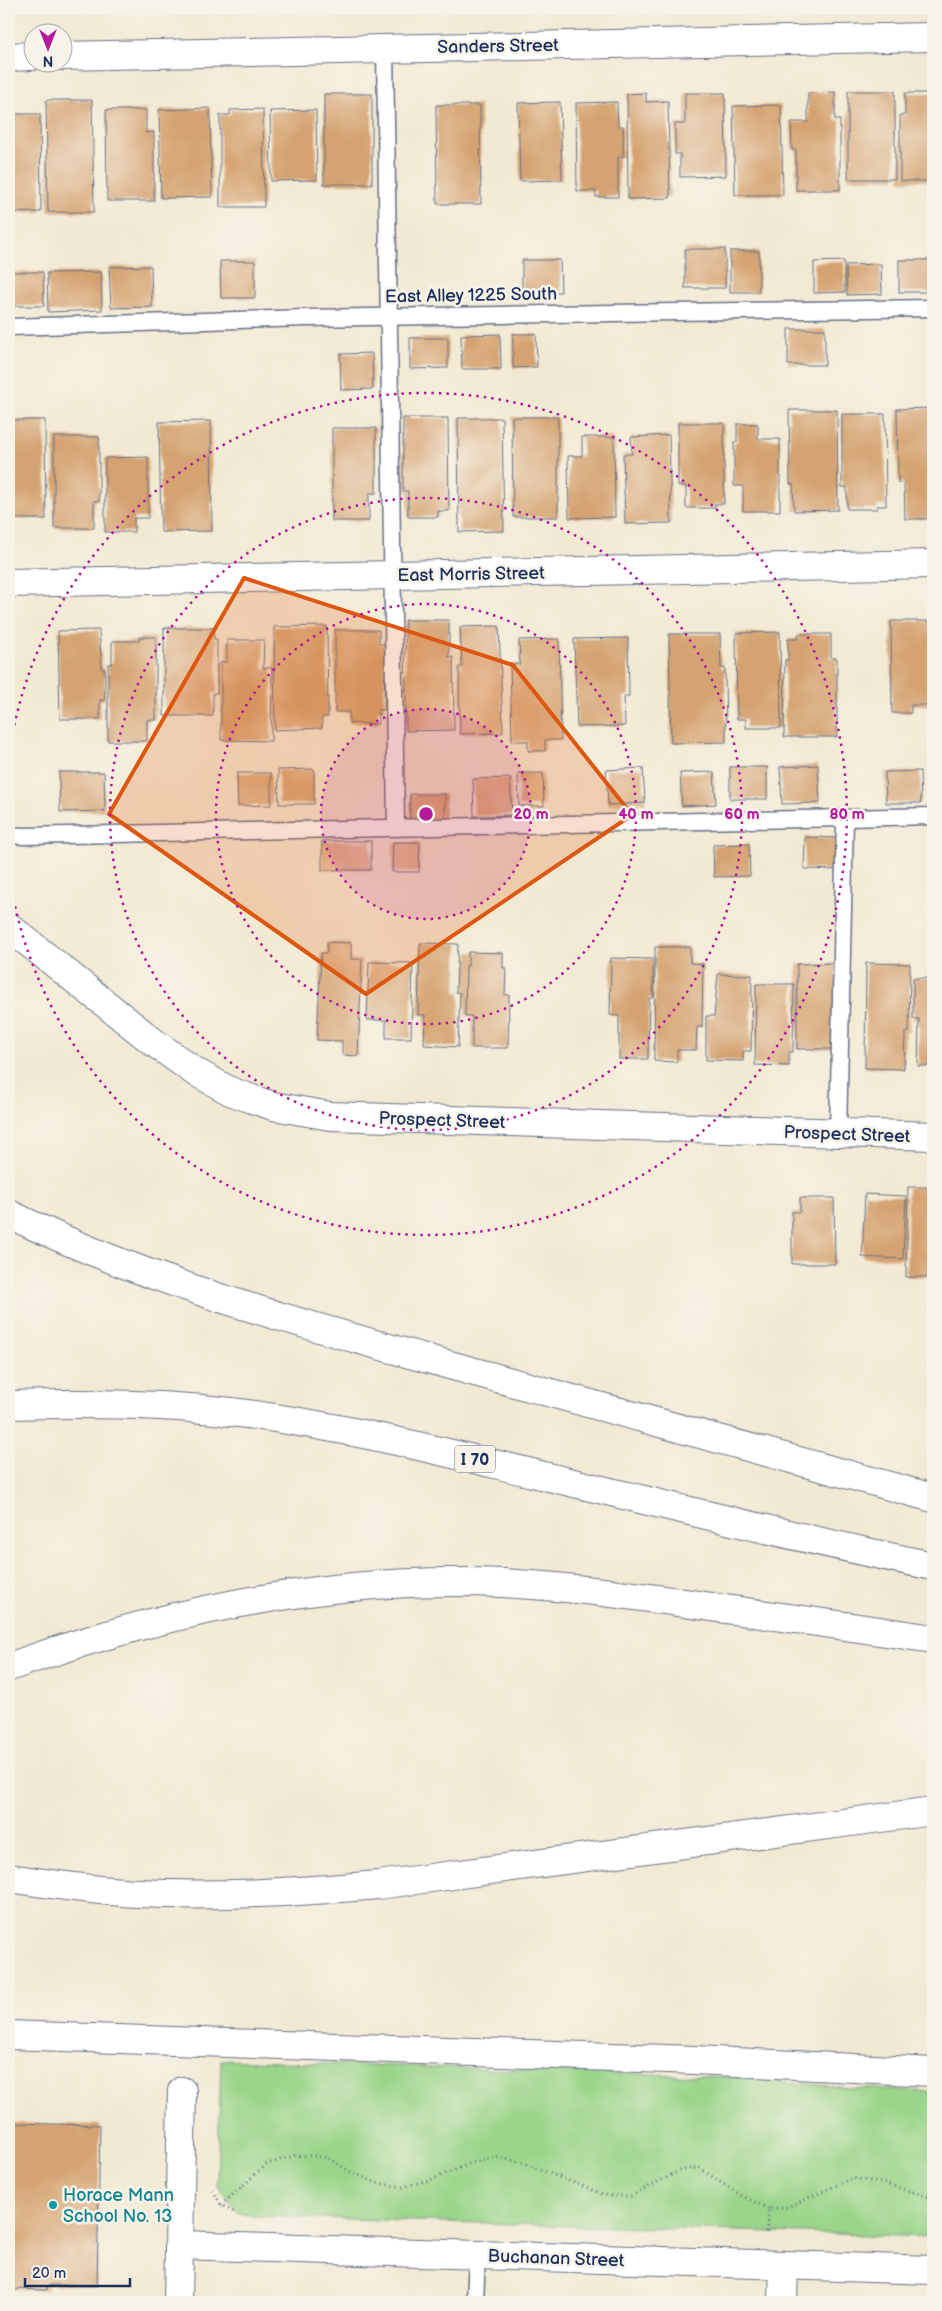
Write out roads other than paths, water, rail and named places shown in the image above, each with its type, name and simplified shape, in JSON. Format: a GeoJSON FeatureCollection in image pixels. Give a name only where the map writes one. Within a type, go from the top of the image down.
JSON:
{"type":"FeatureCollection","features":[{"type":"Feature","properties":{"kind":"main road","name":"Sanders Street"},"geometry":{"type":"LineString","coordinates":[[72,56],[933,37]]}},
{"type":"Feature","properties":{"kind":"main road"},"geometry":{"type":"LineString","coordinates":[[9,57],[22,56]]}},
{"type":"Feature","properties":{"kind":"main road","name":"East Morris Street"},"geometry":{"type":"LineString","coordinates":[[9,583],[933,564]]}},
{"type":"Feature","properties":{"kind":"main road","name":"Prospect Street"},"geometry":{"type":"LineString","coordinates":[[9,927],[152,1041],[194,1071],[230,1091],[273,1106],[340,1116],[933,1136]]}},
{"type":"Feature","properties":{"kind":"main road"},"geometry":{"type":"LineString","coordinates":[[9,1214],[133,1268],[259,1310],[414,1355],[933,1498]]}},
{"type":"Feature","properties":{"kind":"main road","name":"I 70"},"geometry":{"type":"LineString","coordinates":[[9,1404],[56,1403],[219,1411],[327,1426],[428,1448],[766,1530],[933,1566]]}},
{"type":"Feature","properties":{"kind":"main road"},"geometry":{"type":"LineString","coordinates":[[9,1667],[61,1648],[197,1610],[273,1596],[357,1586],[425,1583],[502,1583],[610,1593],[933,1639]]}},
{"type":"Feature","properties":{"kind":"main road"},"geometry":{"type":"LineString","coordinates":[[9,1878],[136,1893],[209,1895],[321,1890],[378,1885],[933,1811]]}},
{"type":"Feature","properties":{"kind":"main road"},"geometry":{"type":"LineString","coordinates":[[9,2035],[695,2060],[933,2072]]}},
{"type":"Feature","properties":{"kind":"main road"},"geometry":{"type":"LineString","coordinates":[[178,2302],[182,2091]]}},
{"type":"Feature","properties":{"kind":"main road","name":"Buchanan Street"},"geometry":{"type":"LineString","coordinates":[[180,2245],[933,2270]]}},
{"type":"Feature","properties":{"kind":"main road"},"geometry":{"type":"LineString","coordinates":[[783,2302],[784,2265]]}},
{"type":"Feature","properties":{"kind":"lane"},"geometry":{"type":"LineString","coordinates":[[385,49],[396,826]]}},
{"type":"Feature","properties":{"kind":"lane","name":"East Alley 1225 South"},"geometry":{"type":"LineString","coordinates":[[9,327],[389,317],[933,308]]}},
{"type":"Feature","properties":{"kind":"lane"},"geometry":{"type":"LineString","coordinates":[[9,834],[24,836],[396,826],[933,816]]}},
{"type":"Feature","properties":{"kind":"lane"},"geometry":{"type":"LineString","coordinates":[[838,1134],[845,818]]}},
{"type":"Feature","properties":{"kind":"lane"},"geometry":{"type":"LineString","coordinates":[[476,2255],[476,2302]]}},
{"type":"Feature","properties":{"kind":"place","name":"Horace Mann School No. 13"},"geometry":{"type":"Point","coordinates":[53,2205]}}]}
